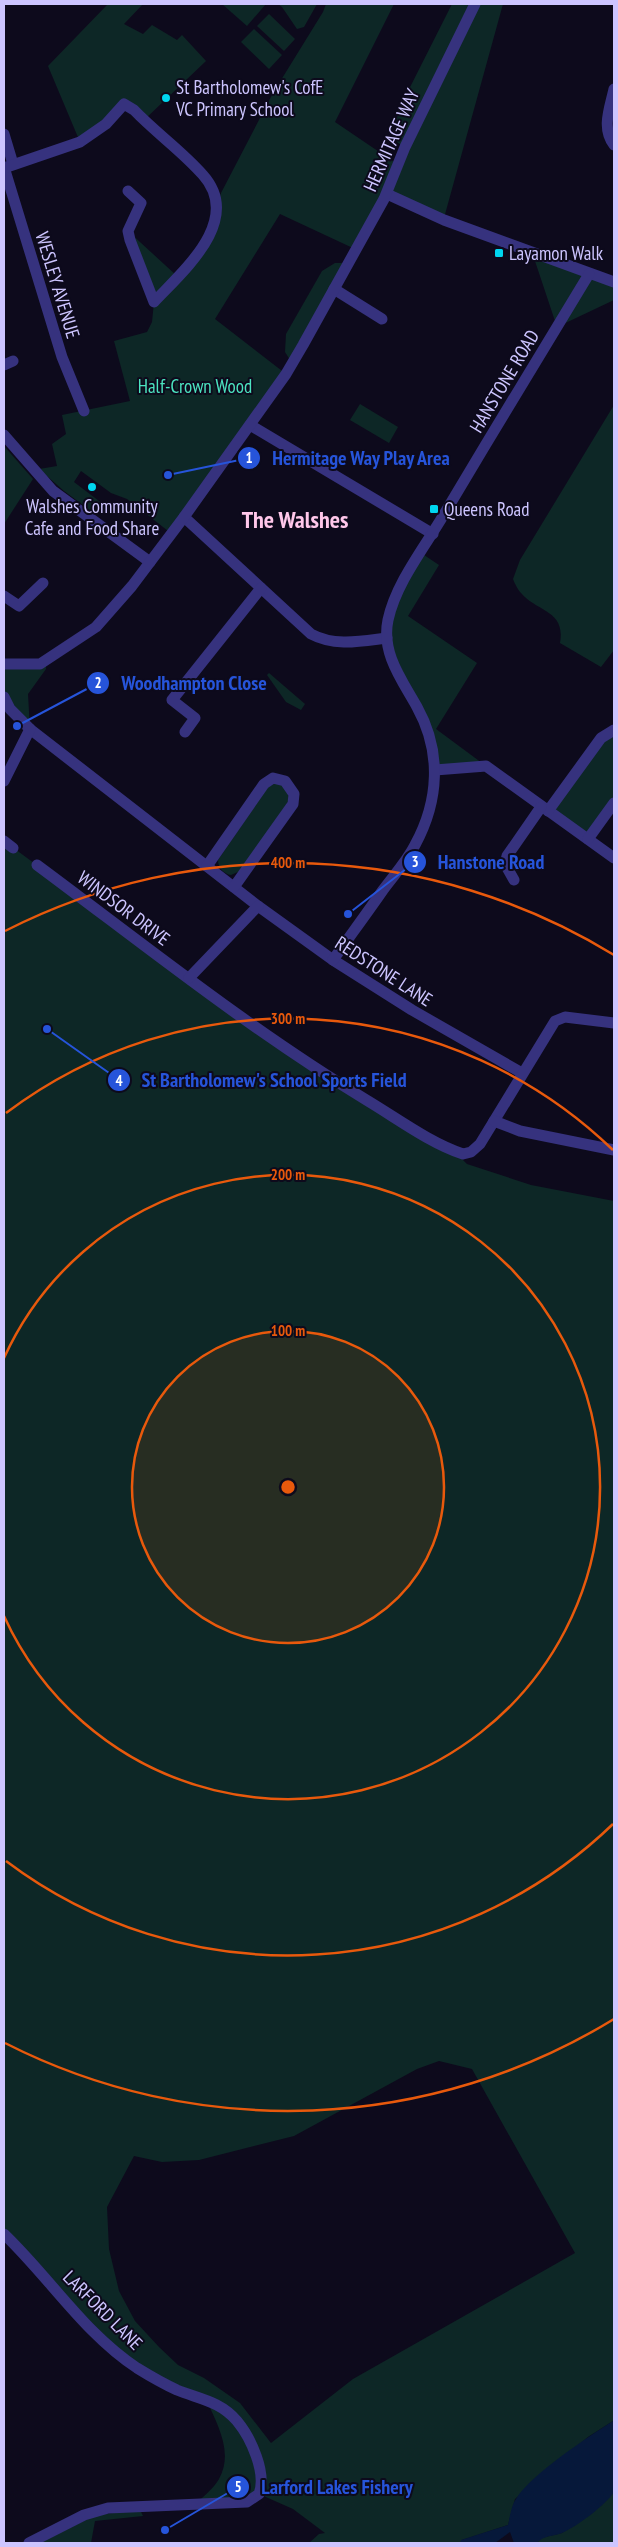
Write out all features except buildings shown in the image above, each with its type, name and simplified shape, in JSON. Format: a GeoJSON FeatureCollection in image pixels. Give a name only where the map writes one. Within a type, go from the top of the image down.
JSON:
{"type":"FeatureCollection","features":[{"type":"Feature","properties":{"kind":"street","name":"HERMITAGE WAY"},"geometry":{"type":"LineString","coordinates":[[4,664],[40,664],[66,649],[96,627],[111,612],[150,562],[250,425],[286,374],[387,194],[405,147],[475,4]]}},
{"type":"Feature","properties":{"kind":"street"},"geometry":{"type":"LineString","coordinates":[[614,89],[606,121],[607,134],[614,145]]}},
{"type":"Feature","properties":{"kind":"street"},"geometry":{"type":"LineString","coordinates":[[7,166],[80,142],[106,124],[124,104],[134,110],[204,176],[217,199],[216,221],[211,235],[154,302],[128,231],[141,203],[128,192]]}},
{"type":"Feature","properties":{"kind":"street","name":"WESLEY AVENUE"},"geometry":{"type":"LineString","coordinates":[[4,134],[7,166],[62,356],[84,411]]}},
{"type":"Feature","properties":{"kind":"street"},"geometry":{"type":"LineString","coordinates":[[387,194],[444,220],[614,282]]}},
{"type":"Feature","properties":{"kind":"street","name":"HANSTONE ROAD"},"geometry":{"type":"LineString","coordinates":[[333,960],[415,846],[431,808],[435,770],[429,733],[417,707],[397,673],[388,638],[388,622],[392,608],[433,534],[589,274]]}},
{"type":"Feature","properties":{"kind":"street"},"geometry":{"type":"LineString","coordinates":[[334,290],[382,319]]}},
{"type":"Feature","properties":{"kind":"street"},"geometry":{"type":"LineString","coordinates":[[250,425],[433,534]]}},
{"type":"Feature","properties":{"kind":"street"},"geometry":{"type":"LineString","coordinates":[[4,435],[53,491],[150,562]]}},
{"type":"Feature","properties":{"kind":"street"},"geometry":{"type":"LineString","coordinates":[[184,517],[301,627],[319,638],[347,643],[388,638]]}},
{"type":"Feature","properties":{"kind":"street"},"geometry":{"type":"LineString","coordinates":[[4,596],[19,606],[43,583]]}},
{"type":"Feature","properties":{"kind":"street"},"geometry":{"type":"LineString","coordinates":[[185,732],[195,718],[172,700],[261,588]]}},
{"type":"Feature","properties":{"kind":"street","name":"REDSTONE LANE"},"geometry":{"type":"LineString","coordinates":[[4,697],[10,709],[30,729],[258,906],[333,960],[412,1010],[522,1073]]}},
{"type":"Feature","properties":{"kind":"street"},"geometry":{"type":"LineString","coordinates":[[4,782],[30,729]]}},
{"type":"Feature","properties":{"kind":"street"},"geometry":{"type":"LineString","coordinates":[[514,880],[505,864],[507,856],[601,738],[614,730]]}},
{"type":"Feature","properties":{"kind":"street"},"geometry":{"type":"LineString","coordinates":[[435,770],[486,766],[614,858]]}},
{"type":"Feature","properties":{"kind":"street"},"geometry":{"type":"LineString","coordinates":[[207,866],[264,784],[273,778],[285,781],[294,794],[293,804],[234,887]]}},
{"type":"Feature","properties":{"kind":"street"},"geometry":{"type":"LineString","coordinates":[[588,839],[614,803]]}},
{"type":"Feature","properties":{"kind":"street","name":"WINDSOR DRIVE"},"geometry":{"type":"LineString","coordinates":[[37,865],[190,978],[329,1077],[454,1151],[463,1154],[471,1152],[480,1144],[555,1021],[572,1018],[614,1023]]}},
{"type":"Feature","properties":{"kind":"street"},"geometry":{"type":"LineString","coordinates":[[190,978],[258,906]]}},
{"type":"Feature","properties":{"kind":"street"},"geometry":{"type":"LineString","coordinates":[[494,1121],[520,1131],[614,1150]]}},
{"type":"Feature","properties":{"kind":"street","name":"LARFORD LANE"},"geometry":{"type":"LineString","coordinates":[[4,2234],[24,2253],[104,2341],[137,2368],[177,2390],[206,2399],[224,2408],[237,2421],[245,2434],[262,2479],[259,2494],[247,2502],[108,2508],[77,2518],[29,2543]]}},
{"type":"Feature","properties":{"kind":"green space"},"geometry":{"type":"Polygon","coordinates":[[[108,4],[143,4],[124,24],[143,34],[152,25],[177,40],[182,35],[206,61],[144,120],[124,104],[80,142],[48,66],[108,4]]]}},
{"type":"Feature","properties":{"kind":"green space"},"geometry":{"type":"Polygon","coordinates":[[[222,4],[266,4],[247,26],[222,4]]]}},
{"type":"Feature","properties":{"kind":"green space"},"geometry":{"type":"Polygon","coordinates":[[[278,4],[317,4],[304,27],[297,29],[278,4]]]}},
{"type":"Feature","properties":{"kind":"green space","name":"Half-Crown Wood"},"geometry":{"type":"Polygon","coordinates":[[[326,4],[394,4],[335,122],[397,164],[405,148],[397,142],[395,128],[399,109],[452,4],[503,4],[444,218],[387,194],[355,249],[280,214],[215,319],[286,374],[172,534],[127,499],[111,493],[81,471],[74,482],[103,504],[95,514],[39,469],[57,466],[52,444],[66,434],[62,415],[130,401],[114,341],[147,332],[152,322],[154,302],[128,231],[177,276],[211,235],[221,193],[273,93],[323,12],[326,4]]]}},
{"type":"Feature","properties":{"kind":"green space"},"geometry":{"type":"Polygon","coordinates":[[[269,14],[295,39],[284,51],[257,26],[269,14]]]}},
{"type":"Feature","properties":{"kind":"green space"},"geometry":{"type":"Polygon","coordinates":[[[254,29],[282,55],[269,69],[241,42],[254,29]]]}},
{"type":"Feature","properties":{"kind":"green space"},"geometry":{"type":"Polygon","coordinates":[[[533,255],[614,282],[614,300],[557,327],[533,255]]]}},
{"type":"Feature","properties":{"kind":"green space"},"geometry":{"type":"Polygon","coordinates":[[[335,263],[348,263],[292,363],[285,352],[286,334],[322,271],[335,263]]]}},
{"type":"Feature","properties":{"kind":"green space"},"geometry":{"type":"Polygon","coordinates":[[[360,404],[398,427],[389,443],[350,420],[360,404]]]}},
{"type":"Feature","properties":{"kind":"green space"},"geometry":{"type":"Polygon","coordinates":[[[614,405],[614,650],[601,667],[560,643],[561,632],[555,618],[528,599],[519,590],[513,579],[520,560],[614,405]]]}},
{"type":"Feature","properties":{"kind":"green space"},"geometry":{"type":"Polygon","coordinates":[[[4,446],[33,479],[4,524],[4,446]]]}},
{"type":"Feature","properties":{"kind":"green space"},"geometry":{"type":"Polygon","coordinates":[[[421,553],[439,565],[408,616],[477,663],[436,729],[486,766],[435,770],[433,751],[389,650],[388,622],[421,553]]]}},
{"type":"Feature","properties":{"kind":"green space"},"geometry":{"type":"Polygon","coordinates":[[[46,662],[46,669],[28,694],[30,729],[4,706],[4,664],[46,662]]]}},
{"type":"Feature","properties":{"kind":"green space"},"geometry":{"type":"Polygon","coordinates":[[[269,673],[305,704],[301,710],[286,702],[267,675],[269,673]]]}},
{"type":"Feature","properties":{"kind":"green space"},"geometry":{"type":"Polygon","coordinates":[[[614,730],[614,803],[588,839],[548,811],[614,730]]]}},
{"type":"Feature","properties":{"kind":"green space"},"geometry":{"type":"Polygon","coordinates":[[[276,783],[288,788],[289,800],[240,871],[231,875],[226,873],[220,868],[218,860],[268,787],[276,783]]]}},
{"type":"Feature","properties":{"kind":"green space"},"geometry":{"type":"Polygon","coordinates":[[[4,841],[276,1041],[454,1151],[467,1164],[531,1185],[614,1201],[614,2424],[613,2421],[588,2437],[515,2499],[508,2525],[462,2540],[460,2543],[309,2543],[319,2534],[325,2533],[293,2509],[259,2494],[195,2504],[219,2479],[225,2459],[219,2428],[206,2399],[137,2368],[4,2234],[4,841]],[[439,2061],[417,2069],[294,2136],[199,2160],[162,2162],[134,2156],[107,2207],[109,2249],[119,2291],[135,2321],[159,2347],[178,2365],[204,2378],[240,2403],[271,2443],[353,2379],[575,2253],[472,2069],[439,2061]]]}},
{"type":"Feature","properties":{"kind":"green space"},"geometry":{"type":"Polygon","coordinates":[[[614,2492],[614,2543],[537,2543],[541,2538],[562,2533],[614,2492]]]}},
{"type":"Feature","properties":{"kind":"green space"},"geometry":{"type":"Polygon","coordinates":[[[140,2510],[143,2516],[95,2521],[91,2543],[39,2543],[96,2515],[140,2510]]]}},
{"type":"Feature","properties":{"kind":"water"},"geometry":{"type":"Polygon","coordinates":[[[613,2421],[614,2492],[590,2515],[568,2530],[545,2537],[537,2543],[514,2543],[510,2532],[495,2543],[460,2543],[461,2540],[508,2525],[514,2502],[523,2489],[560,2457],[613,2421]]]}},
{"type":"Feature","properties":{"kind":"place","name":"St Bartholomew's CofE VC Primary School"},"geometry":{"type":"Point","coordinates":[166,98]}},
{"type":"Feature","properties":{"kind":"place","name":"Layamon Walk"},"geometry":{"type":"Point","coordinates":[499,253]}},
{"type":"Feature","properties":{"kind":"place","name":"Hermitage Way Play Area"},"geometry":{"type":"Point","coordinates":[168,475]}},
{"type":"Feature","properties":{"kind":"place","name":"Walshes Community Cafe and Food Share"},"geometry":{"type":"Point","coordinates":[92,487]}},
{"type":"Feature","properties":{"kind":"place","name":"Queens Road"},"geometry":{"type":"Point","coordinates":[434,509]}},
{"type":"Feature","properties":{"kind":"place","name":"Woodhampton Close"},"geometry":{"type":"Point","coordinates":[17,726]}},
{"type":"Feature","properties":{"kind":"place","name":"Hanstone Road"},"geometry":{"type":"Point","coordinates":[348,914]}},
{"type":"Feature","properties":{"kind":"place","name":"St Bartholomew's School Sports Field"},"geometry":{"type":"Point","coordinates":[47,1029]}},
{"type":"Feature","properties":{"kind":"place","name":"Larford Lakes Fishery"},"geometry":{"type":"Point","coordinates":[165,2530]}},
{"type":"Feature","properties":{"kind":"district","name":"The Walshes"},"geometry":{"type":"Point","coordinates":[295,520]}}]}
